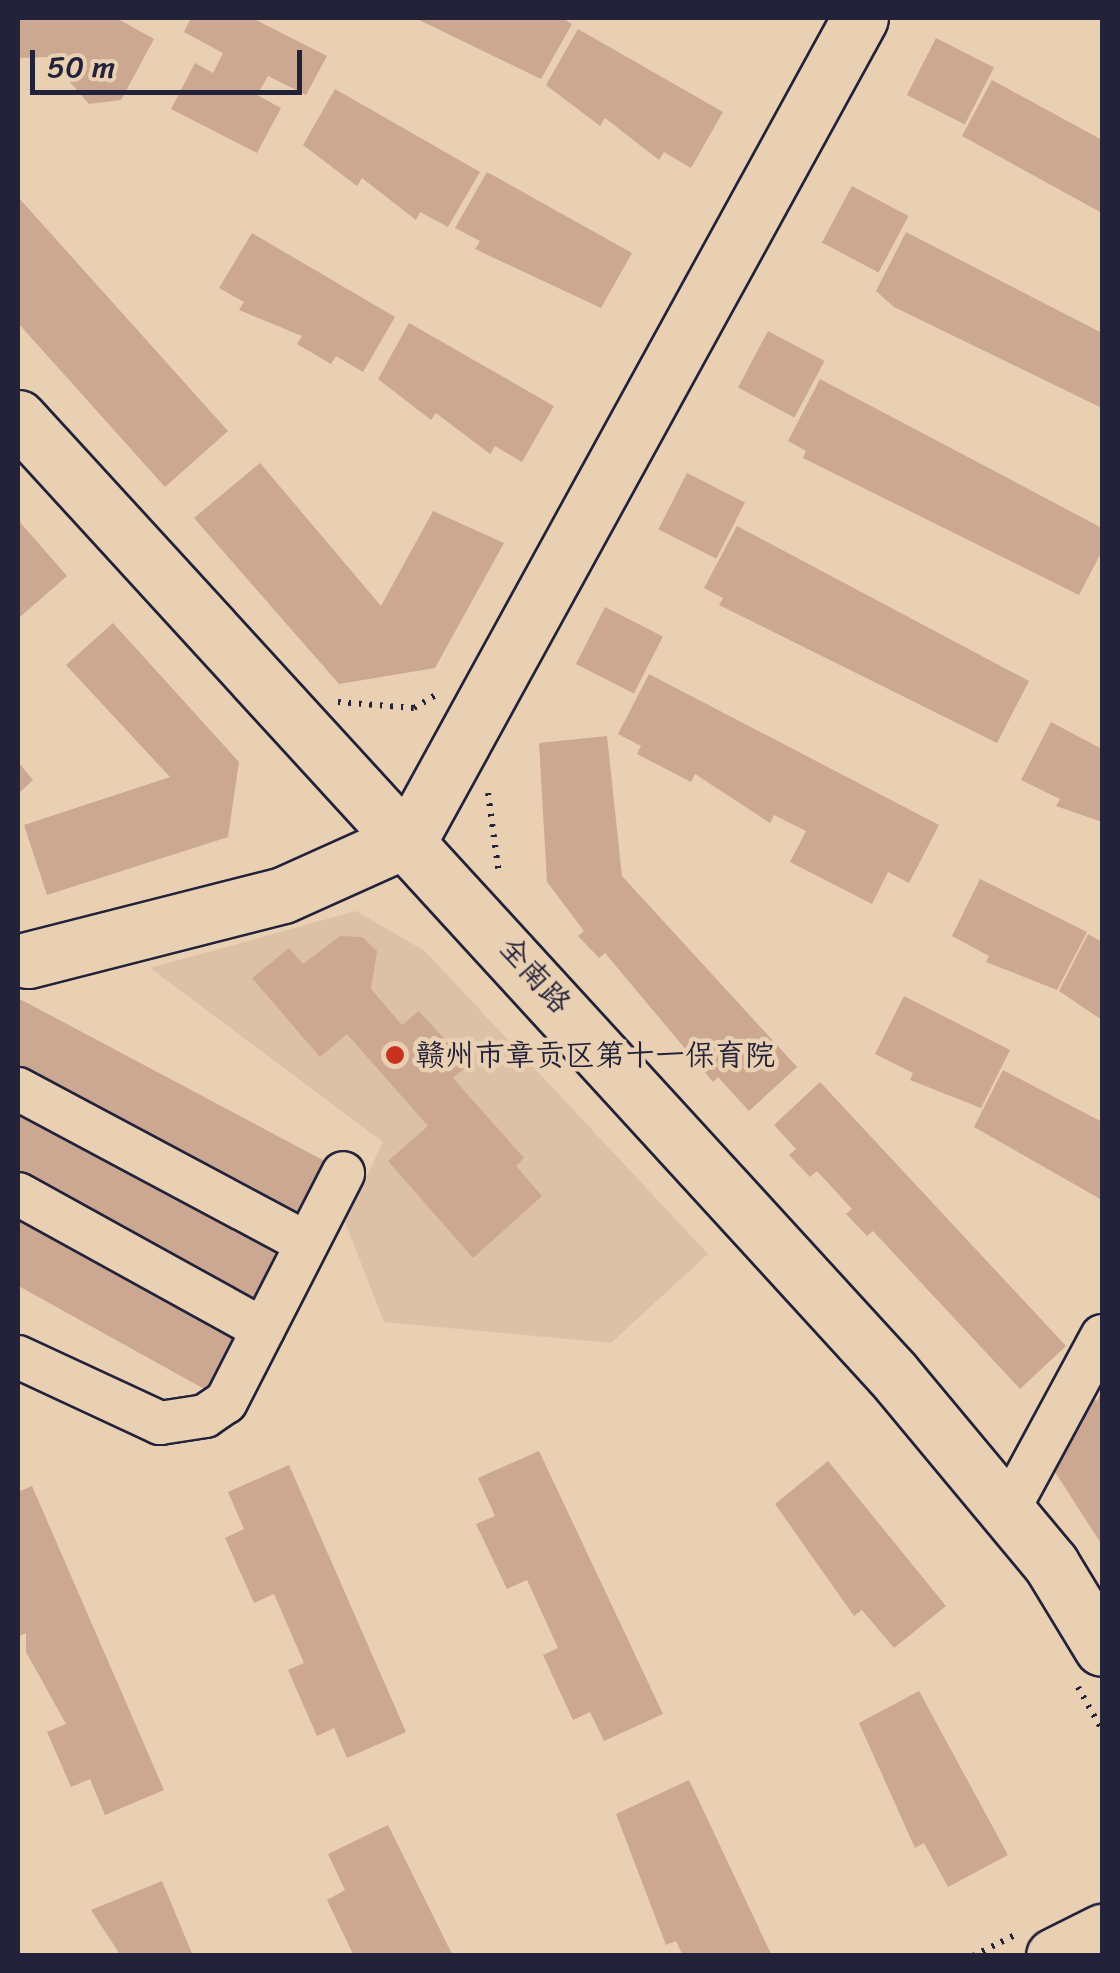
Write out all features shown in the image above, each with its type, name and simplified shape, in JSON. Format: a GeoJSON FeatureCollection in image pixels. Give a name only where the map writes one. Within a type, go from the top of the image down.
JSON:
{"type":"FeatureCollection","features":[{"type":"Feature","properties":{"kind":"street"},"geometry":{"type":"LineString","coordinates":[[28,960],[283,895],[410,838],[860,18]]}},
{"type":"Feature","properties":{"kind":"street","name":"全南路"},"geometry":{"type":"LineString","coordinates":[[18,418],[410,838],[1007,1512],[1102,1648]]}},
{"type":"Feature","properties":{"kind":"street"},"geometry":{"type":"LineString","coordinates":[[18,1089],[307,1243]]}},
{"type":"Feature","properties":{"kind":"street"},"geometry":{"type":"LineString","coordinates":[[18,1357],[160,1423],[183,1423],[226,1402],[343,1174]]}},
{"type":"Feature","properties":{"kind":"street"},"geometry":{"type":"LineString","coordinates":[[18,1194],[263,1330]]}},
{"type":"Feature","properties":{"kind":"street"},"geometry":{"type":"LineString","coordinates":[[1007,1512],[1102,1336]]}},
{"type":"Feature","properties":{"kind":"street"},"geometry":{"type":"LineString","coordinates":[[1054,1956],[1102,1932]]}},
{"type":"Feature","properties":{"kind":"path"},"geometry":{"type":"LineString","coordinates":[[330,701],[414,708],[451,686]]}},
{"type":"Feature","properties":{"kind":"shaded area","name":"赣州市章贡区第十一保育院"},"geometry":{"type":"Polygon","coordinates":[[[356,911],[425,951],[708,1254],[611,1343],[384,1322],[345,1222],[383,1142],[150,968],[356,911]]]}},
{"type":"Feature","properties":{"kind":"building"},"geometry":{"type":"Polygon","coordinates":[[[18,18],[116,18],[154,39],[121,100],[89,104],[48,57],[18,58],[18,18]]]}},
{"type":"Feature","properties":{"kind":"building"},"geometry":{"type":"Polygon","coordinates":[[[191,18],[252,18],[327,56],[306,95],[268,76],[257,95],[281,108],[257,153],[171,109],[195,63],[213,73],[223,53],[184,32],[191,18]]]}},
{"type":"Feature","properties":{"kind":"building"},"geometry":{"type":"Polygon","coordinates":[[[415,18],[562,18],[572,24],[541,79],[415,18]]]}},
{"type":"Feature","properties":{"kind":"building"},"geometry":{"type":"Polygon","coordinates":[[[578,29],[723,112],[691,168],[664,152],[659,160],[605,118],[600,126],[546,85],[578,29]]]}},
{"type":"Feature","properties":{"kind":"building"},"geometry":{"type":"Polygon","coordinates":[[[936,38],[994,68],[965,125],[907,95],[936,38]]]}},
{"type":"Feature","properties":{"kind":"building"},"geometry":{"type":"Polygon","coordinates":[[[992,80],[1102,140],[1102,213],[962,136],[992,80]]]}},
{"type":"Feature","properties":{"kind":"building"},"geometry":{"type":"Polygon","coordinates":[[[335,89],[480,172],[448,227],[420,212],[416,220],[362,178],[357,186],[303,145],[335,89]]]}},
{"type":"Feature","properties":{"kind":"building"},"geometry":{"type":"Polygon","coordinates":[[[487,172],[632,253],[601,308],[475,249],[480,241],[455,228],[487,172]]]}},
{"type":"Feature","properties":{"kind":"building"},"geometry":{"type":"Polygon","coordinates":[[[852,186],[909,216],[878,273],[822,243],[852,186]]]}},
{"type":"Feature","properties":{"kind":"building"},"geometry":{"type":"Polygon","coordinates":[[[18,197],[228,431],[165,487],[18,323],[18,197]]]}},
{"type":"Feature","properties":{"kind":"building"},"geometry":{"type":"Polygon","coordinates":[[[906,232],[1102,333],[1102,408],[894,307],[876,291],[906,232]]]}},
{"type":"Feature","properties":{"kind":"building"},"geometry":{"type":"Polygon","coordinates":[[[252,233],[395,317],[363,372],[336,356],[331,364],[297,344],[302,336],[239,310],[244,302],[219,288],[252,233]]]}},
{"type":"Feature","properties":{"kind":"building"},"geometry":{"type":"Polygon","coordinates":[[[409,323],[554,406],[522,462],[495,446],[490,454],[436,413],[431,420],[378,379],[409,323]]]}},
{"type":"Feature","properties":{"kind":"building"},"geometry":{"type":"Polygon","coordinates":[[[768,331],[825,361],[794,418],[738,388],[768,331]]]}},
{"type":"Feature","properties":{"kind":"building"},"geometry":{"type":"Polygon","coordinates":[[[820,379],[1102,528],[1102,551],[1079,595],[803,458],[806,451],[788,441],[820,379]]]}},
{"type":"Feature","properties":{"kind":"building"},"geometry":{"type":"Polygon","coordinates":[[[260,463],[381,606],[433,511],[504,543],[435,668],[339,684],[194,518],[260,463]]]}},
{"type":"Feature","properties":{"kind":"building"},"geometry":{"type":"Polygon","coordinates":[[[687,473],[745,503],[716,559],[658,529],[687,473]]]}},
{"type":"Feature","properties":{"kind":"building"},"geometry":{"type":"Polygon","coordinates":[[[18,520],[67,576],[20,617],[18,615],[18,520]]]}},
{"type":"Feature","properties":{"kind":"building"},"geometry":{"type":"Polygon","coordinates":[[[737,526],[1029,681],[997,743],[719,605],[723,598],[704,588],[737,526]]]}},
{"type":"Feature","properties":{"kind":"building"},"geometry":{"type":"Polygon","coordinates":[[[605,607],[663,637],[634,694],[576,664],[605,607]]]}},
{"type":"Feature","properties":{"kind":"building"},"geometry":{"type":"Polygon","coordinates":[[[113,623],[239,762],[228,837],[47,895],[24,825],[170,777],[66,665],[113,623]]]}},
{"type":"Feature","properties":{"kind":"building"},"geometry":{"type":"Polygon","coordinates":[[[649,674],[939,825],[909,883],[888,872],[872,904],[790,862],[806,831],[774,815],[770,823],[695,774],[691,782],[637,754],[641,746],[618,734],[649,674]]]}},
{"type":"Feature","properties":{"kind":"building"},"geometry":{"type":"Polygon","coordinates":[[[1051,722],[1102,749],[1102,822],[1056,806],[1060,799],[1021,780],[1051,722]]]}},
{"type":"Feature","properties":{"kind":"building"},"geometry":{"type":"Polygon","coordinates":[[[607,736],[622,876],[797,1067],[749,1111],[718,1077],[713,1082],[605,953],[599,958],[578,936],[584,931],[547,882],[539,743],[607,736]]]}},
{"type":"Feature","properties":{"kind":"building"},"geometry":{"type":"Polygon","coordinates":[[[18,762],[33,780],[18,794],[18,762]]]}},
{"type":"Feature","properties":{"kind":"building"},"geometry":{"type":"Polygon","coordinates":[[[980,879],[1087,932],[1057,990],[986,962],[989,956],[952,936],[980,879]]]}},
{"type":"Feature","properties":{"kind":"building"},"geometry":{"type":"Polygon","coordinates":[[[1088,934],[1102,942],[1102,1020],[1059,991],[1088,934]]]}},
{"type":"Feature","properties":{"kind":"building"},"geometry":{"type":"Polygon","coordinates":[[[340,936],[362,937],[377,951],[371,989],[402,1025],[419,1011],[468,1065],[453,1078],[524,1158],[516,1166],[542,1196],[473,1258],[388,1161],[428,1126],[347,1034],[320,1057],[252,978],[289,948],[303,964],[340,936]]]}},
{"type":"Feature","properties":{"kind":"building"},"geometry":{"type":"Polygon","coordinates":[[[904,996],[1010,1050],[981,1108],[910,1080],[913,1073],[875,1054],[904,996]]]}},
{"type":"Feature","properties":{"kind":"building"},"geometry":{"type":"Polygon","coordinates":[[[18,998],[337,1167],[304,1228],[18,1076],[18,998]]]}},
{"type":"Feature","properties":{"kind":"building"},"geometry":{"type":"Polygon","coordinates":[[[1003,1070],[1102,1122],[1102,1200],[974,1127],[1003,1070]]]}},
{"type":"Feature","properties":{"kind":"building"},"geometry":{"type":"Polygon","coordinates":[[[820,1082],[1066,1346],[1020,1389],[873,1231],[867,1236],[846,1214],[852,1209],[817,1171],[810,1177],[789,1155],[796,1149],[774,1125],[820,1082]]]}},
{"type":"Feature","properties":{"kind":"building"},"geometry":{"type":"Polygon","coordinates":[[[18,1107],[292,1253],[260,1313],[18,1184],[18,1107]]]}},
{"type":"Feature","properties":{"kind":"building"},"geometry":{"type":"Polygon","coordinates":[[[18,1209],[245,1335],[213,1394],[18,1286],[18,1209]]]}},
{"type":"Feature","properties":{"kind":"building"},"geometry":{"type":"Polygon","coordinates":[[[1102,1390],[1102,1545],[1046,1458],[1080,1391],[1097,1401],[1102,1390]]]}},
{"type":"Feature","properties":{"kind":"building"},"geometry":{"type":"Polygon","coordinates":[[[539,1451],[663,1714],[604,1741],[590,1712],[573,1720],[543,1655],[558,1648],[527,1580],[507,1589],[476,1524],[495,1516],[478,1478],[539,1451]]]}},
{"type":"Feature","properties":{"kind":"building"},"geometry":{"type":"Polygon","coordinates":[[[828,1461],[946,1606],[894,1648],[862,1610],[854,1616],[775,1504],[828,1461]]]}},
{"type":"Feature","properties":{"kind":"building"},"geometry":{"type":"Polygon","coordinates":[[[289,1465],[406,1732],[347,1758],[334,1728],[317,1736],[288,1670],[304,1663],[274,1594],[254,1603],[225,1538],[244,1529],[228,1492],[289,1465]]]}},
{"type":"Feature","properties":{"kind":"building"},"geometry":{"type":"Polygon","coordinates":[[[32,1486],[164,1790],[105,1815],[90,1779],[71,1787],[47,1732],[66,1724],[26,1652],[26,1633],[18,1637],[18,1492],[32,1486]]]}},
{"type":"Feature","properties":{"kind":"building"},"geometry":{"type":"Polygon","coordinates":[[[919,1691],[1008,1855],[948,1887],[924,1843],[915,1848],[859,1723],[919,1691]]]}},
{"type":"Feature","properties":{"kind":"building"},"geometry":{"type":"Polygon","coordinates":[[[689,1780],[772,1956],[683,1956],[676,1941],[666,1945],[616,1814],[689,1780]]]}},
{"type":"Feature","properties":{"kind":"building"},"geometry":{"type":"Polygon","coordinates":[[[388,1825],[453,1956],[354,1956],[327,1900],[345,1890],[328,1854],[388,1825]]]}},
{"type":"Feature","properties":{"kind":"building"},"geometry":{"type":"Polygon","coordinates":[[[162,1881],[193,1956],[121,1956],[91,1910],[162,1881]]]}},
{"type":"Feature","properties":{"kind":"place","name":"赣州市章贡区第十一保育院"},"geometry":{"type":"Point","coordinates":[395,1055]}}]}
